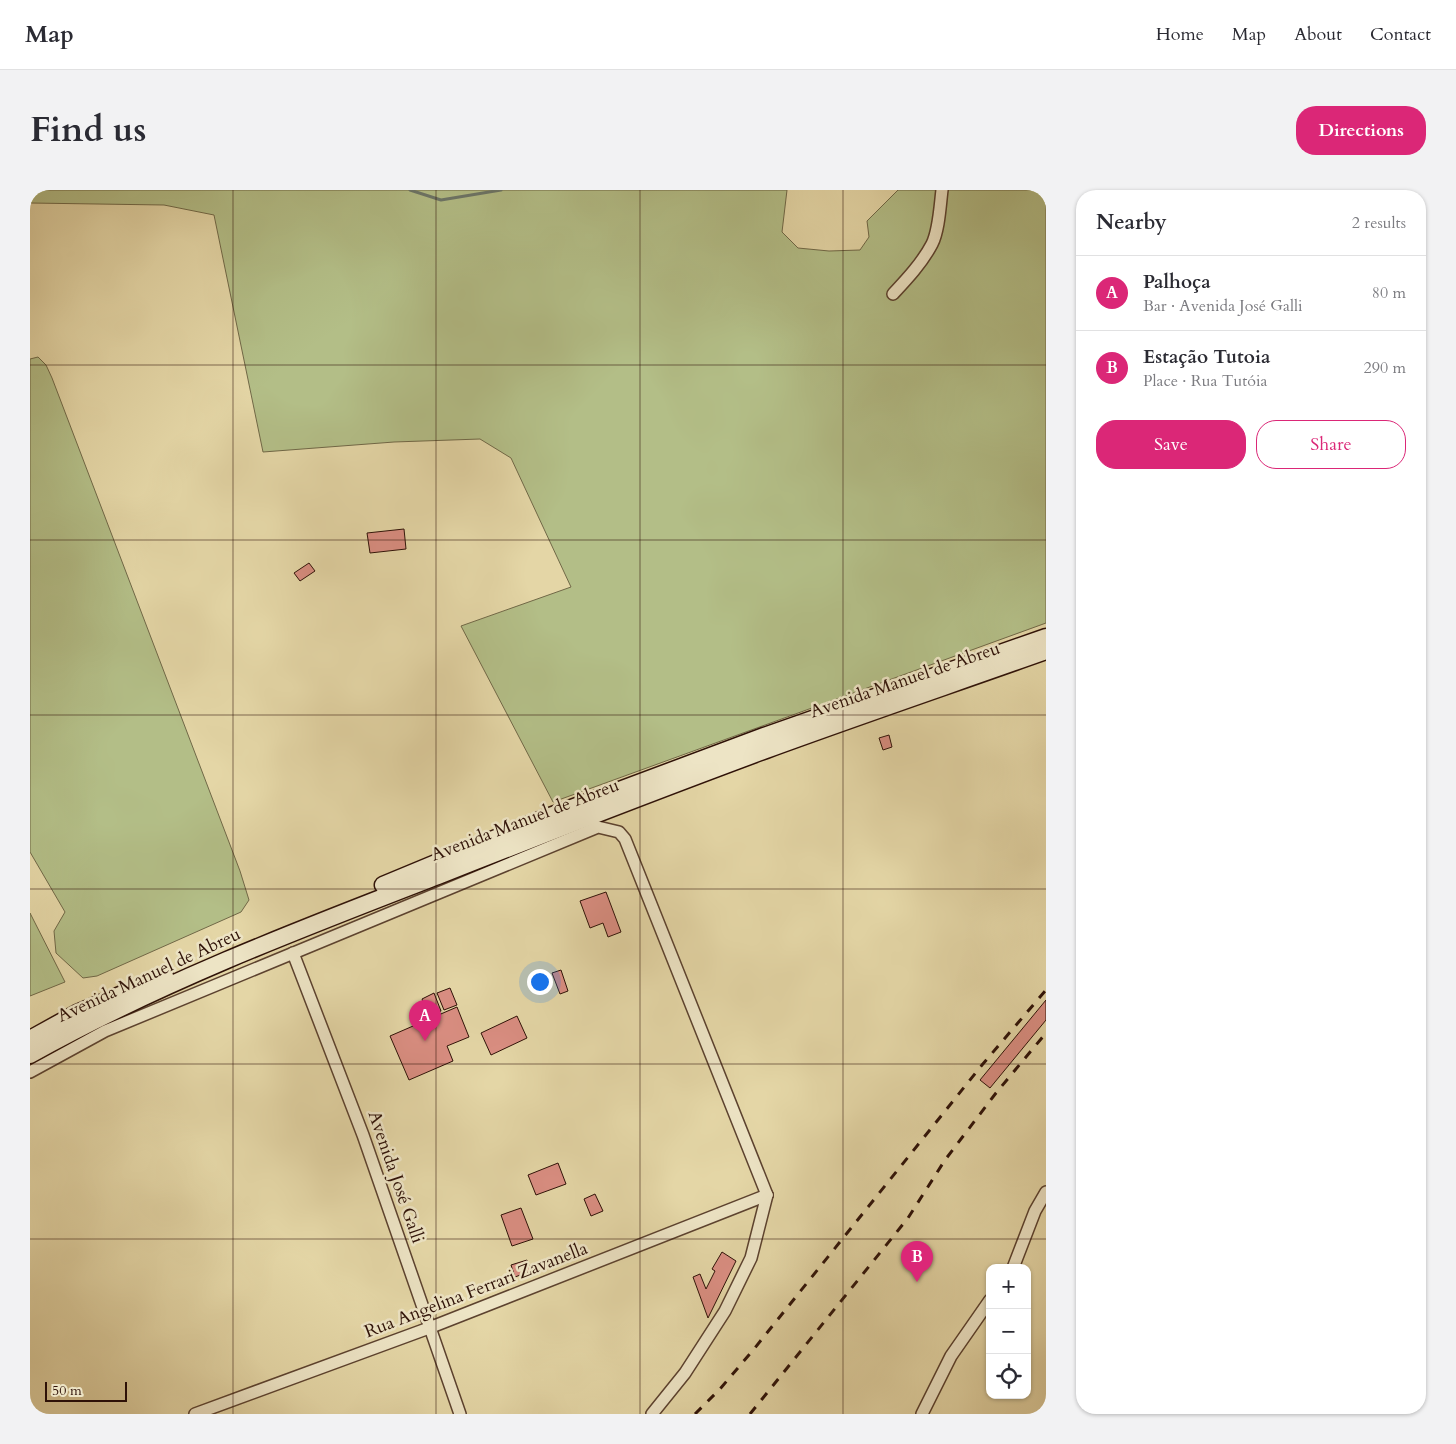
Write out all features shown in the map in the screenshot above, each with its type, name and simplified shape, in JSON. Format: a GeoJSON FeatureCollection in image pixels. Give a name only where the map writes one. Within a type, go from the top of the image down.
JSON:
{"type":"FeatureCollection","features":[{"type":"Feature","properties":{"kind":"main road","name":"Avenida Manuel de Abreu"},"geometry":{"type":"LineString","coordinates":[[30,1038],[77,1013],[542,819],[764,736],[1046,637]]}},
{"type":"Feature","properties":{"kind":"main road","name":"Avenida Manuel de Abreu"},"geometry":{"type":"LineString","coordinates":[[30,1055],[81,1026],[211,966],[297,931],[766,750],[1046,651]]}},
{"type":"Feature","properties":{"kind":"street"},"geometry":{"type":"LineString","coordinates":[[893,294],[910,276],[932,243],[940,209],[942,190]]}},
{"type":"Feature","properties":{"kind":"street"},"geometry":{"type":"LineString","coordinates":[[30,1072],[105,1031],[598,827],[619,832],[625,839],[767,1195],[751,1258],[725,1311],[684,1374],[652,1414]]}},
{"type":"Feature","properties":{"kind":"street","name":"Avenida José Galli"},"geometry":{"type":"LineString","coordinates":[[293,953],[363,1135],[460,1414]]}},
{"type":"Feature","properties":{"kind":"street"},"geometry":{"type":"LineString","coordinates":[[1015,1264],[1035,1211],[1046,1192]]}},
{"type":"Feature","properties":{"kind":"street","name":"Rua Angelina Ferrari Zavanella"},"geometry":{"type":"LineString","coordinates":[[195,1414],[429,1328],[767,1195]]}},
{"type":"Feature","properties":{"kind":"street"},"geometry":{"type":"LineString","coordinates":[[922,1414],[951,1356],[986,1306]]}},
{"type":"Feature","properties":{"kind":"green space"},"geometry":{"type":"Polygon","coordinates":[[[30,190],[787,190],[782,232],[798,248],[829,251],[860,250],[869,237],[867,221],[898,190],[1046,190],[1046,623],[553,802],[461,626],[571,587],[511,458],[480,439],[394,442],[263,452],[214,215],[164,205],[30,203],[30,190]]]}},
{"type":"Feature","properties":{"kind":"green space"},"geometry":{"type":"Polygon","coordinates":[[[38,357],[46,365],[52,378],[240,871],[249,900],[241,912],[97,976],[83,978],[56,953],[54,931],[65,912],[30,852],[30,359],[38,357]]]}},
{"type":"Feature","properties":{"kind":"green space"},"geometry":{"type":"Polygon","coordinates":[[[30,913],[65,982],[30,996],[30,913]]]}},
{"type":"Feature","properties":{"kind":"building"},"geometry":{"type":"Polygon","coordinates":[[[404,529],[406,549],[370,553],[367,533],[404,529]]]}},
{"type":"Feature","properties":{"kind":"building"},"geometry":{"type":"Polygon","coordinates":[[[309,563],[315,571],[300,581],[294,573],[309,563]]]}},
{"type":"Feature","properties":{"kind":"building"},"geometry":{"type":"Polygon","coordinates":[[[889,735],[892,747],[883,750],[879,738],[889,735]]]}},
{"type":"Feature","properties":{"kind":"building"},"geometry":{"type":"Polygon","coordinates":[[[606,892],[621,932],[608,937],[603,923],[590,928],[580,901],[606,892]]]}},
{"type":"Feature","properties":{"kind":"building"},"geometry":{"type":"Polygon","coordinates":[[[561,970],[568,991],[560,994],[552,973],[561,970]]]}},
{"type":"Feature","properties":{"kind":"building"},"geometry":{"type":"Polygon","coordinates":[[[450,988],[457,1005],[444,1010],[437,993],[450,988]]]}},
{"type":"Feature","properties":{"kind":"building"},"geometry":{"type":"Polygon","coordinates":[[[434,993],[441,1011],[429,1016],[422,999],[434,993]]]}},
{"type":"Feature","properties":{"kind":"building"},"geometry":{"type":"Polygon","coordinates":[[[1046,1000],[1046,1020],[990,1088],[980,1080],[1046,1000]]]}},
{"type":"Feature","properties":{"kind":"building"},"geometry":{"type":"Polygon","coordinates":[[[457,1007],[469,1037],[447,1046],[453,1061],[409,1080],[390,1036],[457,1007]]]}},
{"type":"Feature","properties":{"kind":"building"},"geometry":{"type":"Polygon","coordinates":[[[517,1016],[527,1038],[491,1055],[481,1033],[517,1016]]]}},
{"type":"Feature","properties":{"kind":"building"},"geometry":{"type":"Polygon","coordinates":[[[558,1163],[566,1184],[536,1195],[528,1175],[558,1163]]]}},
{"type":"Feature","properties":{"kind":"building"},"geometry":{"type":"Polygon","coordinates":[[[595,1194],[603,1211],[591,1216],[584,1199],[595,1194]]]}},
{"type":"Feature","properties":{"kind":"building"},"geometry":{"type":"Polygon","coordinates":[[[521,1208],[533,1239],[512,1246],[501,1215],[521,1208]]]}},
{"type":"Feature","properties":{"kind":"building"},"geometry":{"type":"Polygon","coordinates":[[[722,1252],[736,1261],[708,1318],[693,1277],[700,1274],[706,1289],[715,1271],[712,1269],[722,1252]]]}},
{"type":"Feature","properties":{"kind":"building"},"geometry":{"type":"Polygon","coordinates":[[[527,1260],[531,1271],[515,1277],[511,1265],[527,1260]]]}},
{"type":"Feature","properties":{"kind":"waterway"},"geometry":{"type":"LineString","coordinates":[[410,190],[441,200],[501,190]]}},
{"type":"Feature","properties":{"kind":"railway"},"geometry":{"type":"LineString","coordinates":[[695,1414],[720,1389],[754,1349],[982,1065],[1046,990]]}},
{"type":"Feature","properties":{"kind":"railway"},"geometry":{"type":"LineString","coordinates":[[750,1414],[908,1218],[945,1160],[996,1093],[1046,1033]]}},
{"type":"Feature","properties":{"kind":"place","name":"Palhoça"},"geometry":{"type":"Point","coordinates":[425,1041]}},
{"type":"Feature","properties":{"kind":"place","name":"Estação Tutoia"},"geometry":{"type":"Point","coordinates":[917,1282]}}]}
